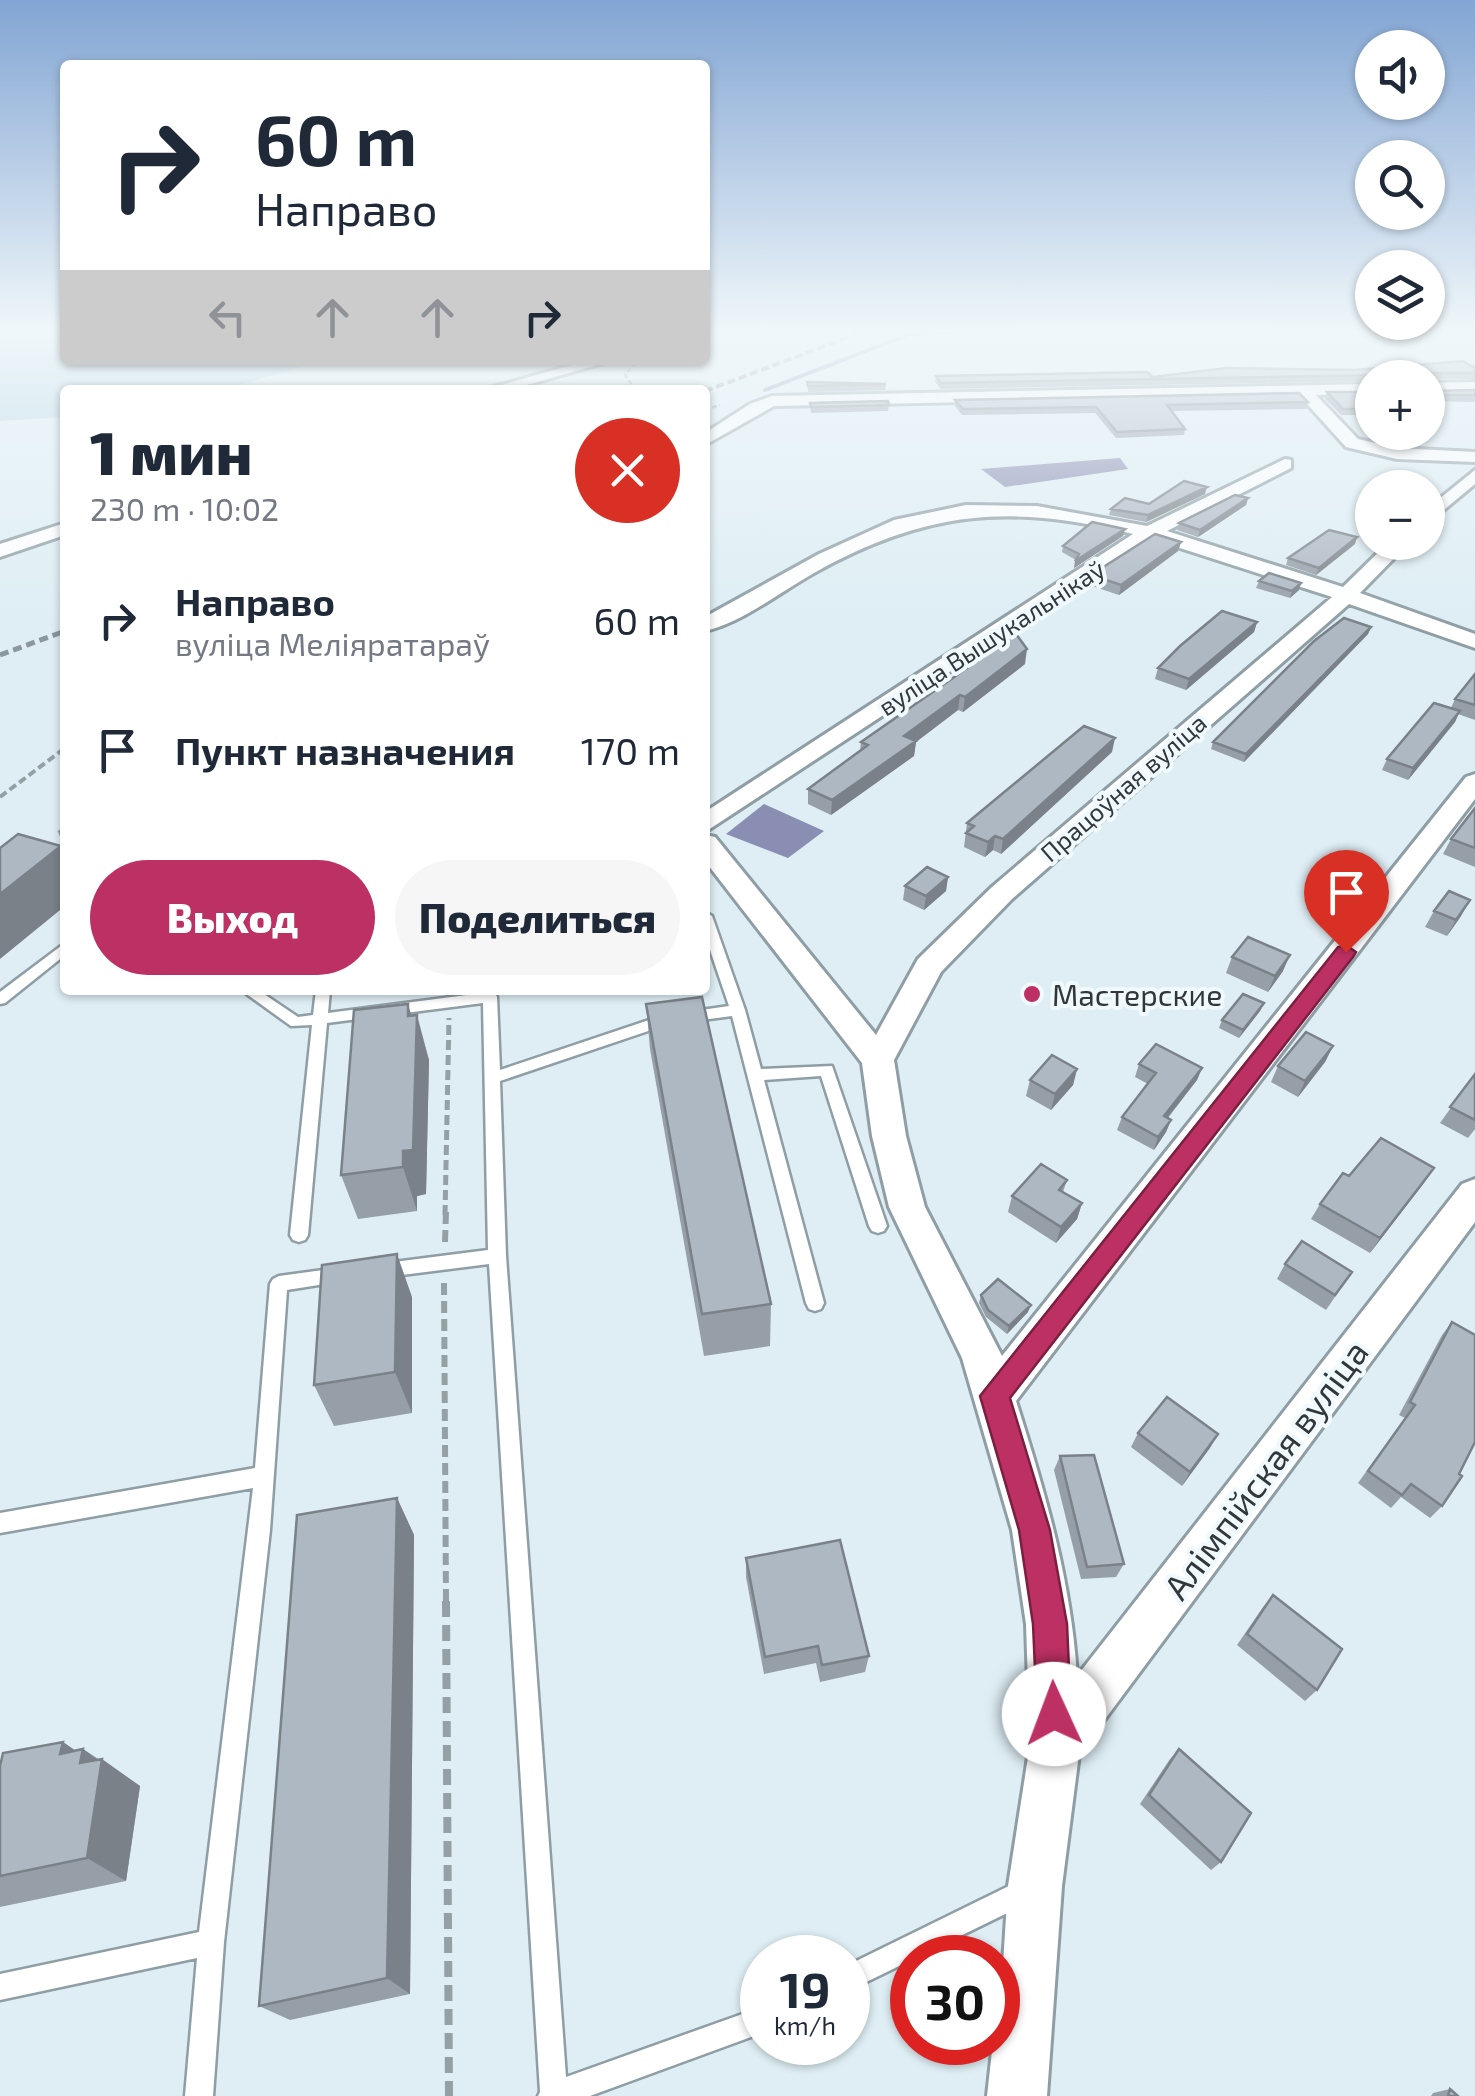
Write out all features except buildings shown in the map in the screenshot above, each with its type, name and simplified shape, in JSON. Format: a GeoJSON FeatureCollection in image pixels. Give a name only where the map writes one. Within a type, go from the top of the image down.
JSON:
{"type":"FeatureCollection","features":[{"type":"Feature","properties":{"kind":"street"},"geometry":{"type":"LineString","coordinates":[[1339,429],[1352,443],[1394,454],[1475,457]]}},
{"type":"Feature","properties":{"kind":"street","name":"вуліца Вышукальнікаў"},"geometry":{"type":"LineString","coordinates":[[710,821],[1150,532],[1285,464]]}},
{"type":"Feature","properties":{"kind":"street"},"geometry":{"type":"LineString","coordinates":[[1445,502],[1475,475]]}},
{"type":"Feature","properties":{"kind":"street"},"geometry":{"type":"LineString","coordinates":[[710,622],[904,523],[1033,510],[1150,532],[1475,641]]}},
{"type":"Feature","properties":{"kind":"street"},"geometry":{"type":"LineString","coordinates":[[0,551],[60,531]]}},
{"type":"Feature","properties":{"kind":"street","name":"Працоўная вуліца"},"geometry":{"type":"LineString","coordinates":[[878,1060],[929,966],[1002,893],[1383,560]]}},
{"type":"Feature","properties":{"kind":"street"},"geometry":{"type":"LineString","coordinates":[[995,1396],[1475,782]]}},
{"type":"Feature","properties":{"kind":"street"},"geometry":{"type":"LineString","coordinates":[[710,849],[878,1060],[889,1136],[907,1207],[982,1357],[1034,1530],[1050,1624],[1056,1744],[1035,1886],[1017,2096]]}},
{"type":"Feature","properties":{"kind":"street","name":"Алімпійская вуліца"},"geometry":{"type":"LineString","coordinates":[[1056,1744],[1475,1194]]}},
{"type":"Feature","properties":{"kind":"lane"},"geometry":{"type":"LineString","coordinates":[[710,930],[738,1010],[815,1303]]}},
{"type":"Feature","properties":{"kind":"lane"},"geometry":{"type":"LineString","coordinates":[[0,998],[60,952]]}},
{"type":"Feature","properties":{"kind":"lane"},"geometry":{"type":"LineString","coordinates":[[256,995],[296,1022],[481,995]]}},
{"type":"Feature","properties":{"kind":"lane"},"geometry":{"type":"LineString","coordinates":[[299,1234],[323,995]]}},
{"type":"Feature","properties":{"kind":"lane"},"geometry":{"type":"LineString","coordinates":[[490,995],[497,1256],[553,2096],[740,2028]]}},
{"type":"Feature","properties":{"kind":"lane"},"geometry":{"type":"LineString","coordinates":[[493,1078],[647,1022],[738,1010]]}},
{"type":"Feature","properties":{"kind":"lane"},"geometry":{"type":"LineString","coordinates":[[755,1075],[828,1070],[878,1226]]}},
{"type":"Feature","properties":{"kind":"lane"},"geometry":{"type":"LineString","coordinates":[[199,2096],[211,1942],[264,1476],[279,1284],[497,1256]]}},
{"type":"Feature","properties":{"kind":"lane"},"geometry":{"type":"LineString","coordinates":[[0,1523],[264,1476]]}},
{"type":"Feature","properties":{"kind":"lane"},"geometry":{"type":"LineString","coordinates":[[870,1967],[1035,1886]]}},
{"type":"Feature","properties":{"kind":"lane"},"geometry":{"type":"LineString","coordinates":[[0,1987],[211,1942]]}},
{"type":"Feature","properties":{"kind":"path"},"geometry":{"type":"LineString","coordinates":[[0,797],[60,752]]}},
{"type":"Feature","properties":{"kind":"path"},"geometry":{"type":"LineString","coordinates":[[448,2096],[444,1262],[450,1002]]}},
{"type":"Feature","properties":{"kind":"shaded area"},"geometry":{"type":"Polygon","coordinates":[[[1120,458],[1128,469],[1005,487],[981,469],[1120,458]]]}},
{"type":"Feature","properties":{"kind":"shaded area"},"geometry":{"type":"Polygon","coordinates":[[[764,804],[824,831],[788,858],[726,834],[764,804]]]}},
{"type":"Feature","properties":{"kind":"railway"},"geometry":{"type":"LineString","coordinates":[[0,655],[60,633]]}},
{"type":"Feature","properties":{"kind":"place","name":"Мастерские"},"geometry":{"type":"Point","coordinates":[1032,994]}},
{"type":"Feature","properties":{"kind":"route"},"geometry":{"type":"LineString","coordinates":[[1054,1714],[1050,1624],[1034,1530],[995,1396],[1346,952]]}}]}
